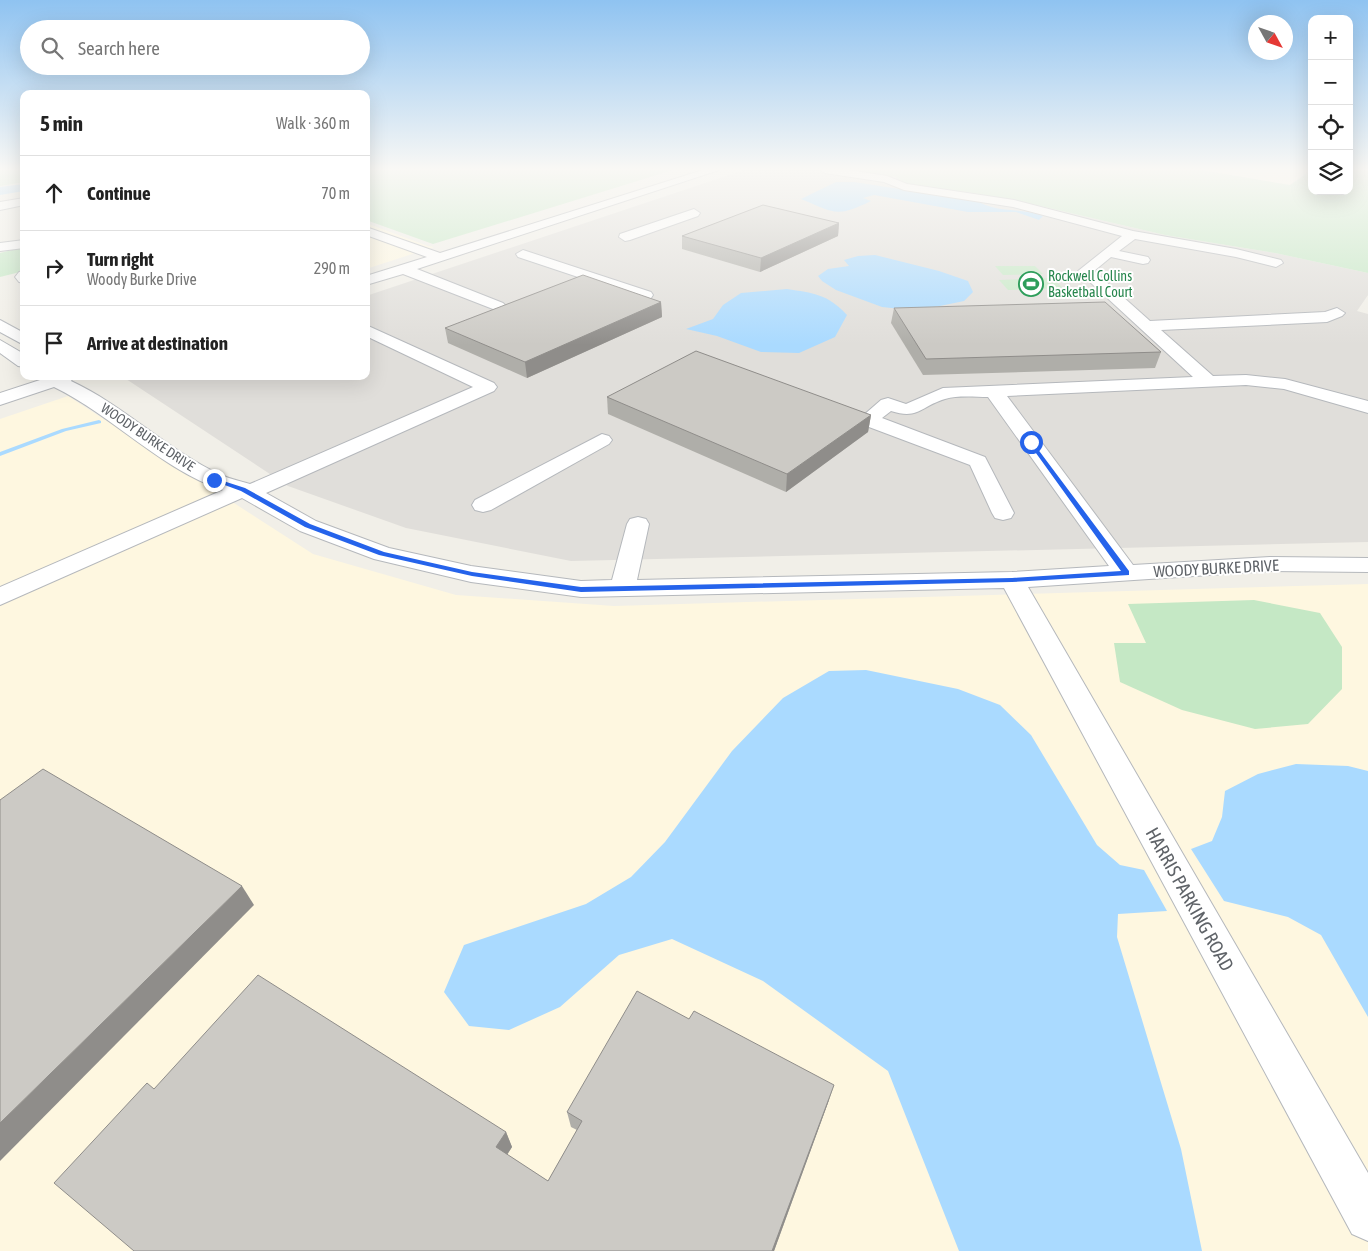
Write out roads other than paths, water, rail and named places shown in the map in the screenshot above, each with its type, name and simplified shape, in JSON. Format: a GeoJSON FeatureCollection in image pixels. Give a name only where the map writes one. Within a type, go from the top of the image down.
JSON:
{"type":"FeatureCollection","features":[{"type":"Feature","properties":{"kind":"street"},"geometry":{"type":"LineString","coordinates":[[370,280],[531,228]]}},
{"type":"Feature","properties":{"kind":"street"},"geometry":{"type":"LineString","coordinates":[[625,237],[644,228]]}},
{"type":"Feature","properties":{"kind":"street"},"geometry":{"type":"LineString","coordinates":[[1107,228],[1132,235],[1236,253],[1276,263]]}},
{"type":"Feature","properties":{"kind":"street"},"geometry":{"type":"LineString","coordinates":[[370,232],[439,258]]}},
{"type":"Feature","properties":{"kind":"street"},"geometry":{"type":"LineString","coordinates":[[1132,235],[1085,271],[1208,381]]}},
{"type":"Feature","properties":{"kind":"street"},"geometry":{"type":"LineString","coordinates":[[0,247],[20,244]]}},
{"type":"Feature","properties":{"kind":"street"},"geometry":{"type":"LineString","coordinates":[[393,253],[412,247]]}},
{"type":"Feature","properties":{"kind":"street"},"geometry":{"type":"LineString","coordinates":[[1109,253],[1143,260]]}},
{"type":"Feature","properties":{"kind":"street"},"geometry":{"type":"LineString","coordinates":[[523,254],[646,295]]}},
{"type":"Feature","properties":{"kind":"street"},"geometry":{"type":"LineString","coordinates":[[403,269],[498,306]]}},
{"type":"Feature","properties":{"kind":"street"},"geometry":{"type":"LineString","coordinates":[[1146,326],[1327,316],[1336,313]]}},
{"type":"Feature","properties":{"kind":"street"},"geometry":{"type":"LineString","coordinates":[[7,332],[20,338]]}},
{"type":"Feature","properties":{"kind":"street"},"geometry":{"type":"LineString","coordinates":[[7,332],[20,355]]}},
{"type":"Feature","properties":{"kind":"street"},"geometry":{"type":"LineString","coordinates":[[0,597],[488,387],[370,332]]}},
{"type":"Feature","properties":{"kind":"street"},"geometry":{"type":"LineString","coordinates":[[0,399],[52,380]]}},
{"type":"Feature","properties":{"kind":"street","name":"WOODY BURKE DRIVE"},"geometry":{"type":"LineString","coordinates":[[60,380],[88,396],[160,447],[214,480],[246,491],[308,526],[382,554],[490,576],[581,589],[1012,580],[1270,564],[1368,565]]}},
{"type":"Feature","properties":{"kind":"street","name":"WOODY BURKE DRIVE"},"geometry":{"type":"LineString","coordinates":[[84,380],[122,400],[237,475],[246,491]]}},
{"type":"Feature","properties":{"kind":"street"},"geometry":{"type":"LineString","coordinates":[[1002,513],[978,461],[868,420],[888,404],[907,410],[943,392],[1246,380],[1286,384],[1368,407]]}},
{"type":"Feature","properties":{"kind":"street"},"geometry":{"type":"LineString","coordinates":[[993,390],[1126,573]]}},
{"type":"Feature","properties":{"kind":"street"},"geometry":{"type":"LineString","coordinates":[[483,505],[602,440]]}},
{"type":"Feature","properties":{"kind":"street"},"geometry":{"type":"LineString","coordinates":[[622,588],[638,524]]}},
{"type":"Feature","properties":{"kind":"street","name":"HARRIS PARKING ROAD"},"geometry":{"type":"LineString","coordinates":[[1012,580],[1368,1218]]}},
{"type":"Feature","properties":{"kind":"water"},"geometry":{"type":"Polygon","coordinates":[[[875,255],[939,271],[968,281],[973,292],[964,301],[911,310],[882,307],[836,290],[818,276],[828,269],[849,266],[844,260],[858,256],[875,255]]]}},
{"type":"Feature","properties":{"kind":"water"},"geometry":{"type":"Polygon","coordinates":[[[787,289],[827,299],[847,315],[835,337],[799,353],[761,352],[717,336],[686,329],[713,319],[723,305],[741,293],[787,289]]]}},
{"type":"Feature","properties":{"kind":"water"},"geometry":{"type":"Polygon","coordinates":[[[866,670],[958,689],[1000,705],[1031,735],[1097,845],[1120,865],[1144,870],[1167,911],[1118,914],[1117,937],[1181,1149],[1202,1251],[959,1251],[888,1071],[763,981],[672,939],[619,955],[560,1007],[509,1030],[469,1026],[444,992],[464,945],[586,904],[631,877],[665,842],[732,751],[783,698],[829,671],[866,670]]]}},
{"type":"Feature","properties":{"kind":"water"},"geometry":{"type":"Polygon","coordinates":[[[1296,764],[1348,766],[1368,771],[1368,1017],[1321,935],[1288,917],[1224,901],[1191,849],[1212,841],[1222,817],[1225,791],[1258,774],[1296,764]]]}},
{"type":"Feature","properties":{"kind":"waterway"},"geometry":{"type":"LineString","coordinates":[[0,454],[64,430],[99,422]]}},
{"type":"Feature","properties":{"kind":"place","name":"Rockwell Collins Basketball Court"},"geometry":{"type":"Point","coordinates":[1031,284]}}]}
